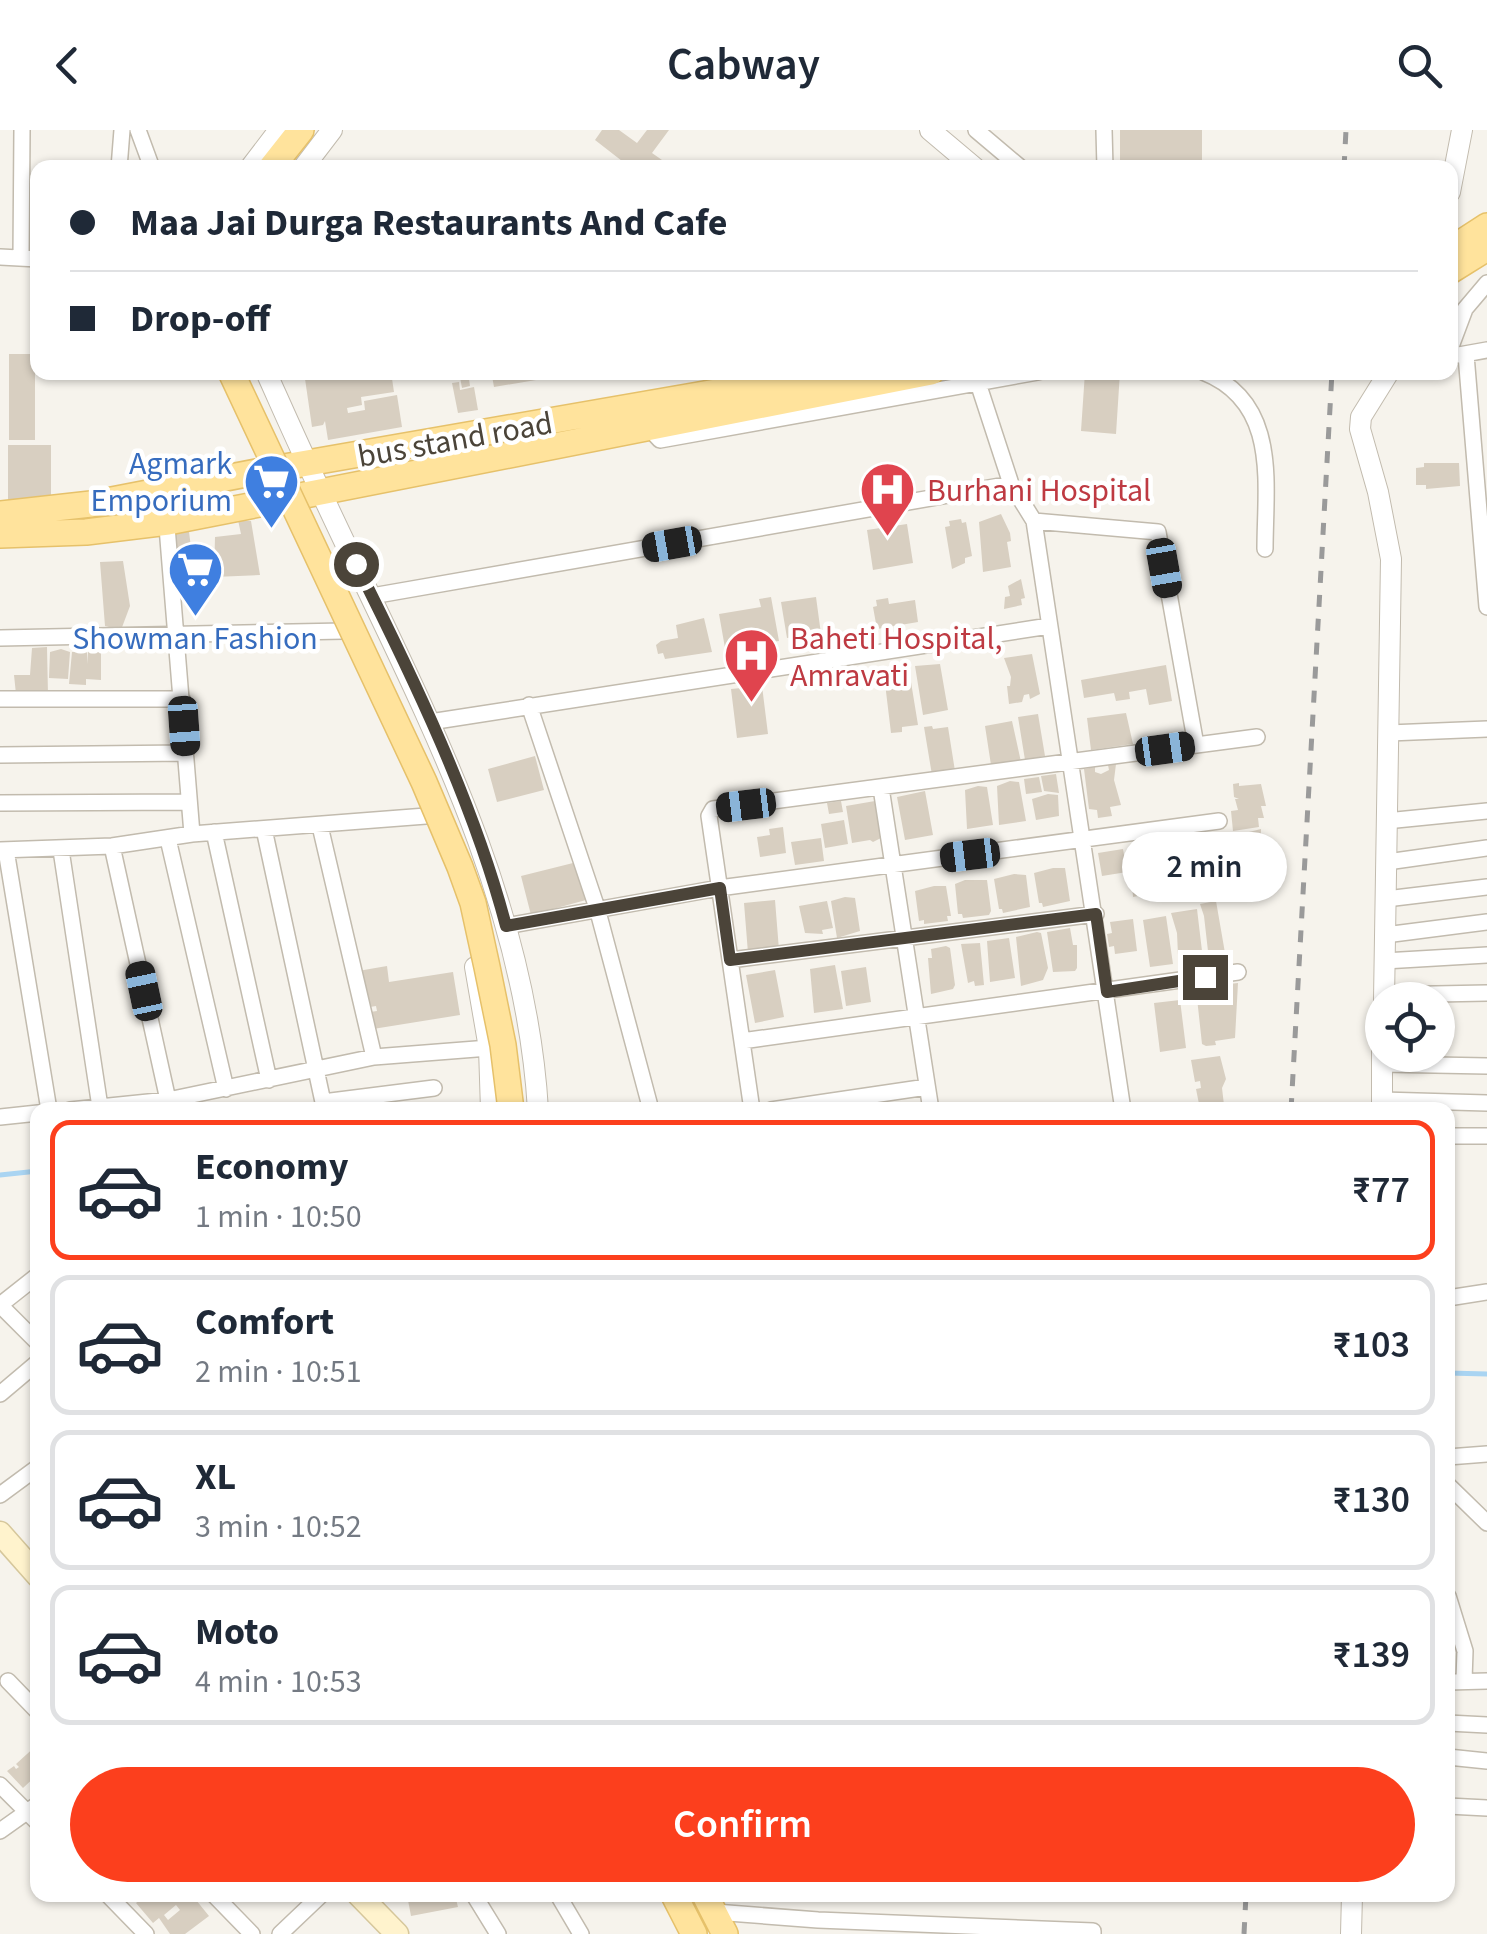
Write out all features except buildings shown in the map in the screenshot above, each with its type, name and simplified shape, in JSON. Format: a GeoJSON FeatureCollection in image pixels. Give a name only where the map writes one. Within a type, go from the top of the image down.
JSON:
{"type":"FeatureCollection","features":[{"type":"Feature","properties":{"kind":"main road"},"geometry":{"type":"LineString","coordinates":[[277,160],[301,130]]}},
{"type":"Feature","properties":{"kind":"main road"},"geometry":{"type":"LineString","coordinates":[[294,160],[317,130]]}},
{"type":"Feature","properties":{"kind":"main road"},"geometry":{"type":"LineString","coordinates":[[1458,245],[1487,226]]}},
{"type":"Feature","properties":{"kind":"main road"},"geometry":{"type":"LineString","coordinates":[[1458,266],[1487,248]]}},
{"type":"Feature","properties":{"kind":"main road"},"geometry":{"type":"LineString","coordinates":[[232,380],[424,782],[466,885],[503,1045],[510,1102]]}},
{"type":"Feature","properties":{"kind":"main road"},"geometry":{"type":"LineString","coordinates":[[254,380],[472,860],[488,905],[511,1000],[524,1102]]}},
{"type":"Feature","properties":{"kind":"main road"},"geometry":{"type":"LineString","coordinates":[[650,416],[798,380]]}},
{"type":"Feature","properties":{"kind":"main road"},"geometry":{"type":"LineString","coordinates":[[650,416],[880,380]]}},
{"type":"Feature","properties":{"kind":"main road","name":"bus stand road"},"geometry":{"type":"LineString","coordinates":[[0,514],[91,504],[308,464],[452,452],[650,416]]}},
{"type":"Feature","properties":{"kind":"main road","name":"bus stand road"},"geometry":{"type":"LineString","coordinates":[[0,535],[86,532],[168,522],[282,501],[452,452]]}},
{"type":"Feature","properties":{"kind":"main road"},"geometry":{"type":"LineString","coordinates":[[0,1533],[30,1567]]}},
{"type":"Feature","properties":{"kind":"main road"},"geometry":{"type":"LineString","coordinates":[[366,1902],[397,1934]]}},
{"type":"Feature","properties":{"kind":"main road"},"geometry":{"type":"LineString","coordinates":[[678,1902],[694,1934]]}},
{"type":"Feature","properties":{"kind":"street"},"geometry":{"type":"LineString","coordinates":[[0,258],[29,258],[22,130]]}},
{"type":"Feature","properties":{"kind":"street"},"geometry":{"type":"LineString","coordinates":[[120,160],[122,130]]}},
{"type":"Feature","properties":{"kind":"street"},"geometry":{"type":"LineString","coordinates":[[138,130],[149,160]]}},
{"type":"Feature","properties":{"kind":"street"},"geometry":{"type":"LineString","coordinates":[[256,160],[279,130]]}},
{"type":"Feature","properties":{"kind":"street"},"geometry":{"type":"LineString","coordinates":[[309,160],[332,130]]}},
{"type":"Feature","properties":{"kind":"street"},"geometry":{"type":"LineString","coordinates":[[930,130],[966,160]]}},
{"type":"Feature","properties":{"kind":"street"},"geometry":{"type":"LineString","coordinates":[[976,130],[1012,160]]}},
{"type":"Feature","properties":{"kind":"street"},"geometry":{"type":"LineString","coordinates":[[1104,130],[1106,160]]}},
{"type":"Feature","properties":{"kind":"street"},"geometry":{"type":"LineString","coordinates":[[1456,160],[1462,130]]}},
{"type":"Feature","properties":{"kind":"street"},"geometry":{"type":"LineString","coordinates":[[1458,340],[1465,309],[1487,283]]}},
{"type":"Feature","properties":{"kind":"street"},"geometry":{"type":"LineString","coordinates":[[1458,353],[1487,350]]}},
{"type":"Feature","properties":{"kind":"street"},"geometry":{"type":"LineString","coordinates":[[1458,377],[1487,607]]}},
{"type":"Feature","properties":{"kind":"street"},"geometry":{"type":"LineString","coordinates":[[231,380],[267,470],[426,816],[461,906],[489,1048],[491,1102]]}},
{"type":"Feature","properties":{"kind":"street"},"geometry":{"type":"LineString","coordinates":[[270,380],[430,722],[493,878],[525,1006],[537,1102]]}},
{"type":"Feature","properties":{"kind":"street"},"geometry":{"type":"LineString","coordinates":[[650,416],[660,440],[994,380]]}},
{"type":"Feature","properties":{"kind":"street"},"geometry":{"type":"LineString","coordinates":[[1217,380],[1248,407],[1264,443],[1265,549]]}},
{"type":"Feature","properties":{"kind":"street"},"geometry":{"type":"LineString","coordinates":[[1384,380],[1361,417],[1360,428],[1391,559],[1384,982]]}},
{"type":"Feature","properties":{"kind":"street"},"geometry":{"type":"LineString","coordinates":[[978,383],[1010,484],[1034,521],[1123,1102]]}},
{"type":"Feature","properties":{"kind":"street"},"geometry":{"type":"LineString","coordinates":[[372,596],[1010,484]]}},
{"type":"Feature","properties":{"kind":"street"},"geometry":{"type":"LineString","coordinates":[[164,490],[192,834]]}},
{"type":"Feature","properties":{"kind":"street"},"geometry":{"type":"LineString","coordinates":[[1034,521],[1158,532],[1196,745]]}},
{"type":"Feature","properties":{"kind":"street"},"geometry":{"type":"LineString","coordinates":[[430,722],[1049,626]]}},
{"type":"Feature","properties":{"kind":"street"},"geometry":{"type":"LineString","coordinates":[[0,638],[344,631]]}},
{"type":"Feature","properties":{"kind":"street"},"geometry":{"type":"LineString","coordinates":[[0,699],[182,699]]}},
{"type":"Feature","properties":{"kind":"street"},"geometry":{"type":"LineString","coordinates":[[529,705],[597,908],[649,1102]]}},
{"type":"Feature","properties":{"kind":"street"},"geometry":{"type":"LineString","coordinates":[[1389,734],[1487,729]]}},
{"type":"Feature","properties":{"kind":"street"},"geometry":{"type":"LineString","coordinates":[[751,1102],[709,816],[712,809],[1257,737]]}},
{"type":"Feature","properties":{"kind":"street"},"geometry":{"type":"LineString","coordinates":[[0,755],[186,753]]}},
{"type":"Feature","properties":{"kind":"street"},"geometry":{"type":"LineString","coordinates":[[880,788],[930,1102]]}},
{"type":"Feature","properties":{"kind":"street"},"geometry":{"type":"LineString","coordinates":[[0,803],[189,802]]}},
{"type":"Feature","properties":{"kind":"street"},"geometry":{"type":"LineString","coordinates":[[1386,821],[1487,811]]}},
{"type":"Feature","properties":{"kind":"street"},"geometry":{"type":"LineString","coordinates":[[48,1102],[3,850],[112,846],[192,834],[426,816]]}},
{"type":"Feature","properties":{"kind":"street"},"geometry":{"type":"LineString","coordinates":[[506,926],[720,888],[1219,821]]}},
{"type":"Feature","properties":{"kind":"street"},"geometry":{"type":"LineString","coordinates":[[320,826],[374,1057]]}},
{"type":"Feature","properties":{"kind":"street"},"geometry":{"type":"LineString","coordinates":[[264,830],[323,1102]]}},
{"type":"Feature","properties":{"kind":"street"},"geometry":{"type":"LineString","coordinates":[[214,832],[268,1080]]}},
{"type":"Feature","properties":{"kind":"street"},"geometry":{"type":"LineString","coordinates":[[168,839],[226,1089]]}},
{"type":"Feature","properties":{"kind":"street"},"geometry":{"type":"LineString","coordinates":[[112,846],[168,1100]]}},
{"type":"Feature","properties":{"kind":"street"},"geometry":{"type":"LineString","coordinates":[[1388,862],[1487,848]]}},
{"type":"Feature","properties":{"kind":"street"},"geometry":{"type":"LineString","coordinates":[[61,850],[99,1102]]}},
{"type":"Feature","properties":{"kind":"street"},"geometry":{"type":"LineString","coordinates":[[1386,899],[1487,887]]}},
{"type":"Feature","properties":{"kind":"street"},"geometry":{"type":"LineString","coordinates":[[730,960],[1096,914]]}},
{"type":"Feature","properties":{"kind":"street"},"geometry":{"type":"LineString","coordinates":[[1385,935],[1487,922]]}},
{"type":"Feature","properties":{"kind":"street"},"geometry":{"type":"LineString","coordinates":[[1384,961],[1487,956]]}},
{"type":"Feature","properties":{"kind":"street"},"geometry":{"type":"LineString","coordinates":[[742,1041],[1238,972]]}},
{"type":"Feature","properties":{"kind":"street"},"geometry":{"type":"LineString","coordinates":[[1455,994],[1487,993]]}},
{"type":"Feature","properties":{"kind":"street"},"geometry":{"type":"LineString","coordinates":[[149,1102],[374,1057],[489,1048]]}},
{"type":"Feature","properties":{"kind":"street"},"geometry":{"type":"LineString","coordinates":[[1455,1065],[1487,1066]]}},
{"type":"Feature","properties":{"kind":"street"},"geometry":{"type":"LineString","coordinates":[[1382,1072],[1382,1102]]}},
{"type":"Feature","properties":{"kind":"street"},"geometry":{"type":"LineString","coordinates":[[826,1102],[927,1087]]}},
{"type":"Feature","properties":{"kind":"street"},"geometry":{"type":"LineString","coordinates":[[348,1102],[434,1088]]}},
{"type":"Feature","properties":{"kind":"street"},"geometry":{"type":"LineString","coordinates":[[1455,1104],[1487,1103]]}},
{"type":"Feature","properties":{"kind":"street"},"geometry":{"type":"LineString","coordinates":[[0,1117],[30,1114]]}},
{"type":"Feature","properties":{"kind":"street"},"geometry":{"type":"LineString","coordinates":[[1455,1136],[1487,1136]]}},
{"type":"Feature","properties":{"kind":"street"},"geometry":{"type":"LineString","coordinates":[[30,1281],[0,1305],[30,1335]]}},
{"type":"Feature","properties":{"kind":"street"},"geometry":{"type":"LineString","coordinates":[[1455,1297],[1487,1292]]}},
{"type":"Feature","properties":{"kind":"street"},"geometry":{"type":"LineString","coordinates":[[0,1394],[30,1369]]}},
{"type":"Feature","properties":{"kind":"street"},"geometry":{"type":"LineString","coordinates":[[1455,1457],[1487,1454]]}},
{"type":"Feature","properties":{"kind":"street"},"geometry":{"type":"LineString","coordinates":[[0,1495],[30,1473]]}},
{"type":"Feature","properties":{"kind":"street"},"geometry":{"type":"LineString","coordinates":[[1455,1492],[1487,1523]]}},
{"type":"Feature","properties":{"kind":"street"},"geometry":{"type":"LineString","coordinates":[[1455,1617],[1463,1640],[1456,1681],[1487,1681]]}},
{"type":"Feature","properties":{"kind":"street"},"geometry":{"type":"LineString","coordinates":[[8,1681],[30,1704]]}},
{"type":"Feature","properties":{"kind":"street"},"geometry":{"type":"LineString","coordinates":[[1455,1723],[1487,1725]]}},
{"type":"Feature","properties":{"kind":"street"},"geometry":{"type":"LineString","coordinates":[[1455,1758],[1487,1761]]}},
{"type":"Feature","properties":{"kind":"street"},"geometry":{"type":"LineString","coordinates":[[0,1784],[30,1810]]}},
{"type":"Feature","properties":{"kind":"street"},"geometry":{"type":"LineString","coordinates":[[1455,1806],[1487,1808]]}},
{"type":"Feature","properties":{"kind":"street"},"geometry":{"type":"LineString","coordinates":[[0,1832],[30,1815]]}},
{"type":"Feature","properties":{"kind":"street"},"geometry":{"type":"LineString","coordinates":[[115,1902],[146,1934]]}},
{"type":"Feature","properties":{"kind":"street"},"geometry":{"type":"LineString","coordinates":[[221,1902],[252,1934]]}},
{"type":"Feature","properties":{"kind":"street"},"geometry":{"type":"LineString","coordinates":[[280,1934],[314,1902]]}},
{"type":"Feature","properties":{"kind":"street"},"geometry":{"type":"LineString","coordinates":[[478,1902],[498,1934]]}},
{"type":"Feature","properties":{"kind":"street"},"geometry":{"type":"LineString","coordinates":[[562,1902],[581,1934]]}},
{"type":"Feature","properties":{"kind":"street"},"geometry":{"type":"LineString","coordinates":[[1351,1934],[1352,1902]]}},
{"type":"Feature","properties":{"kind":"street"},"geometry":{"type":"LineString","coordinates":[[715,1914],[821,1927],[1093,1934]]}},
{"type":"Feature","properties":{"kind":"street"},"geometry":{"type":"LineString","coordinates":[[917,1927],[942,1934]]}},
{"type":"Feature","properties":{"kind":"waterway"},"geometry":{"type":"LineString","coordinates":[[0,1175],[30,1172]]}},
{"type":"Feature","properties":{"kind":"waterway"},"geometry":{"type":"LineString","coordinates":[[1455,1373],[1487,1374]]}},
{"type":"Feature","properties":{"kind":"railway"},"geometry":{"type":"LineString","coordinates":[[1344,160],[1346,130]]}},
{"type":"Feature","properties":{"kind":"railway"},"geometry":{"type":"LineString","coordinates":[[1291,1102],[1332,380]]}},
{"type":"Feature","properties":{"kind":"railway"},"geometry":{"type":"LineString","coordinates":[[1244,1934],[1246,1902]]}},
{"type":"Feature","properties":{"kind":"place","name":"Agmark Emporium"},"geometry":{"type":"Point","coordinates":[271,530]}},
{"type":"Feature","properties":{"kind":"place","name":"Burhani Hospital"},"geometry":{"type":"Point","coordinates":[888,539]}},
{"type":"Feature","properties":{"kind":"place","name":"Showman Fashion"},"geometry":{"type":"Point","coordinates":[195,618]}},
{"type":"Feature","properties":{"kind":"place","name":"Baheti Hospital, Amravati"},"geometry":{"type":"Point","coordinates":[751,705]}},
{"type":"Feature","properties":{"kind":"route"},"geometry":{"type":"LineString","coordinates":[[356,564],[430,722],[493,878],[506,926],[720,888],[730,960],[1096,914],[1107,992],[1205,977]]}}]}
